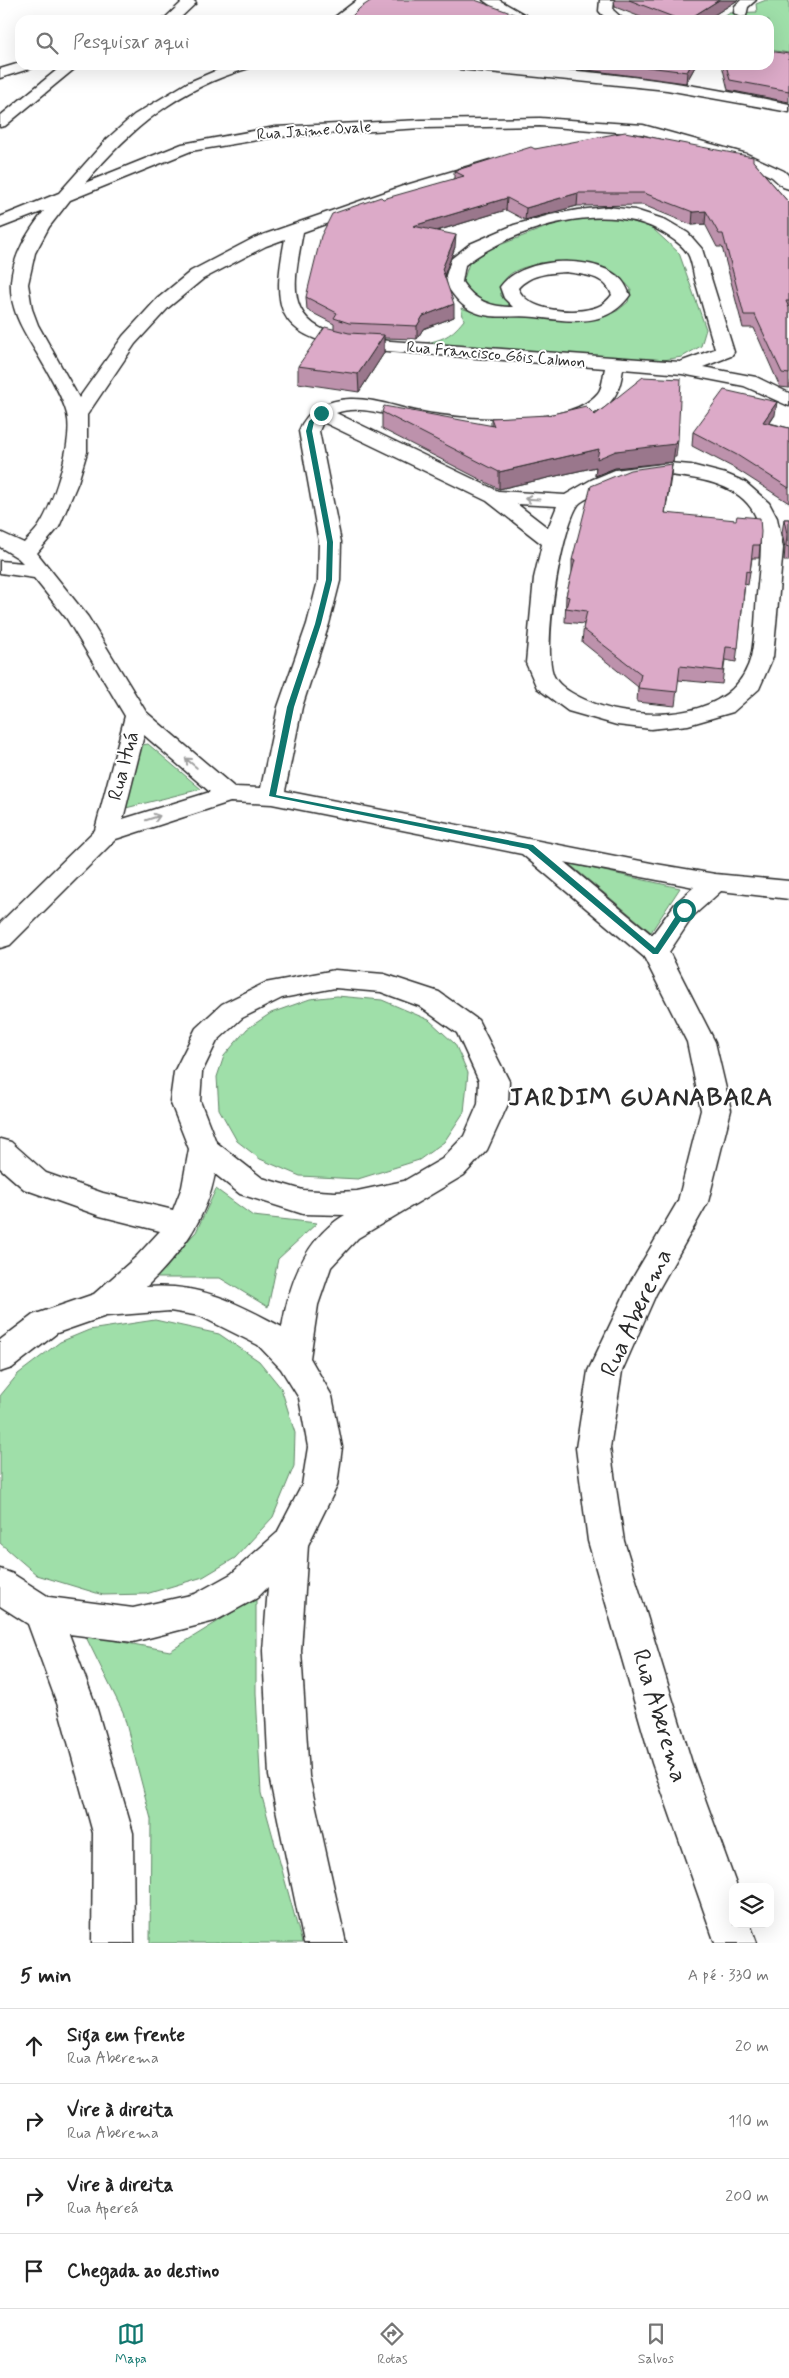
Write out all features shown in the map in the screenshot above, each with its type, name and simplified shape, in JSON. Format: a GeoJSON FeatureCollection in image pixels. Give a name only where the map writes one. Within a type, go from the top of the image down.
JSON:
{"type":"FeatureCollection","features":[{"type":"Feature","properties":{"kind":"street"},"geometry":{"type":"LineString","coordinates":[[345,15],[365,0]]}},
{"type":"Feature","properties":{"kind":"street"},"geometry":{"type":"LineString","coordinates":[[490,0],[513,15]]}},
{"type":"Feature","properties":{"kind":"street"},"geometry":{"type":"LineString","coordinates":[[607,0],[606,11],[611,15]]}},
{"type":"Feature","properties":{"kind":"street"},"geometry":{"type":"LineString","coordinates":[[741,13],[742,6],[749,0]]}},
{"type":"Feature","properties":{"kind":"street"},"geometry":{"type":"LineString","coordinates":[[175,15],[189,1]]}},
{"type":"Feature","properties":{"kind":"street"},"geometry":{"type":"LineString","coordinates":[[0,74],[15,69]]}},
{"type":"Feature","properties":{"kind":"street"},"geometry":{"type":"LineString","coordinates":[[0,123],[66,70]]}},
{"type":"Feature","properties":{"kind":"street"},"geometry":{"type":"LineString","coordinates":[[26,553],[49,527],[68,482],[77,452],[77,415],[65,386],[29,328],[20,292],[19,274],[32,238],[113,141],[151,110],[217,74],[229,70]]}},
{"type":"Feature","properties":{"kind":"street"},"geometry":{"type":"LineString","coordinates":[[508,70],[679,88],[728,95],[789,108]]}},
{"type":"Feature","properties":{"kind":"street","name":"Rua Jaime Ovale"},"geometry":{"type":"LineString","coordinates":[[0,223],[62,200],[122,172],[187,147],[275,132],[496,122],[578,124],[643,130],[742,158],[778,174],[789,184]]}},
{"type":"Feature","properties":{"kind":"street"},"geometry":{"type":"LineString","coordinates":[[577,142],[643,130]]}},
{"type":"Feature","properties":{"kind":"street"},"geometry":{"type":"LineString","coordinates":[[77,415],[129,340],[163,303],[197,275],[260,242],[294,229],[409,189],[501,161]]}},
{"type":"Feature","properties":{"kind":"street"},"geometry":{"type":"LineString","coordinates":[[535,311],[518,304],[510,296],[509,287],[517,278],[530,272],[566,267],[591,271],[607,276],[620,287],[622,295],[613,306],[600,312],[574,316],[535,311],[507,313],[471,305],[462,297],[453,282],[457,263],[476,248],[520,229],[550,220],[607,212],[634,215],[660,223],[682,237],[696,253],[725,352],[748,381]]}},
{"type":"Feature","properties":{"kind":"street","name":"Rua Francisco Góis Calmon"},"geometry":{"type":"LineString","coordinates":[[294,229],[286,285],[292,309],[305,327],[324,337],[349,343],[682,368],[748,381],[789,400]]}},
{"type":"Feature","properties":{"kind":"street"},"geometry":{"type":"LineString","coordinates":[[682,368],[725,352]]}},
{"type":"Feature","properties":{"kind":"street"},"geometry":{"type":"LineString","coordinates":[[272,796],[290,707],[318,624],[329,580],[330,542],[309,431],[311,422],[321,413],[339,406],[360,405],[383,408],[422,418],[491,425],[541,423],[570,416],[601,401],[609,391],[616,364]]}},
{"type":"Feature","properties":{"kind":"street"},"geometry":{"type":"LineString","coordinates":[[321,413],[494,497],[553,542]]}},
{"type":"Feature","properties":{"kind":"street"},"geometry":{"type":"LineString","coordinates":[[494,497],[570,501],[598,484],[622,474],[669,469],[691,471],[719,478],[738,486],[759,503],[767,518],[772,548],[762,657],[747,688],[725,707],[688,718],[651,722],[617,718],[576,706],[545,683],[536,663],[545,578],[553,542],[570,501]]}},
{"type":"Feature","properties":{"kind":"street","name":"Rua Ituá"},"geometry":{"type":"LineString","coordinates":[[0,538],[26,553],[77,617],[137,716],[107,833]]}},
{"type":"Feature","properties":{"kind":"street"},"geometry":{"type":"LineString","coordinates":[[0,567],[41,572]]}},
{"type":"Feature","properties":{"kind":"street"},"geometry":{"type":"LineString","coordinates":[[137,716],[228,794]]}},
{"type":"Feature","properties":{"kind":"street","name":"Rua Aberema"},"geometry":{"type":"LineString","coordinates":[[107,833],[228,794],[272,796],[530,847],[655,952],[701,1042],[716,1110],[693,1202],[642,1290],[605,1371],[593,1448],[606,1542],[672,1763],[736,1943]]}},
{"type":"Feature","properties":{"kind":"street"},"geometry":{"type":"LineString","coordinates":[[0,939],[107,833]]}},
{"type":"Feature","properties":{"kind":"street"},"geometry":{"type":"LineString","coordinates":[[530,847],[715,882],[789,890]]}},
{"type":"Feature","properties":{"kind":"street"},"geometry":{"type":"LineString","coordinates":[[655,952],[684,910],[715,882]]}},
{"type":"Feature","properties":{"kind":"street"},"geometry":{"type":"LineString","coordinates":[[293,1359],[302,1304],[317,1262],[347,1229],[453,1166],[476,1142],[493,1104],[494,1081],[468,1027],[429,999],[384,983],[335,979],[275,990],[232,1011],[206,1035],[188,1072],[185,1101],[204,1149],[251,1186],[303,1202],[335,1204],[357,1203],[408,1192]]}},
{"type":"Feature","properties":{"kind":"street"},"geometry":{"type":"LineString","coordinates":[[105,1303],[152,1262],[182,1224],[197,1188],[204,1149]]}},
{"type":"Feature","properties":{"kind":"street"},"geometry":{"type":"LineString","coordinates":[[0,1150],[35,1181],[100,1204],[182,1224]]}},
{"type":"Feature","properties":{"kind":"street"},"geometry":{"type":"LineString","coordinates":[[0,1358],[46,1324],[105,1303],[170,1298],[206,1304],[270,1336],[293,1359],[315,1396],[325,1447],[319,1486],[290,1544],[244,1586],[202,1609],[133,1625],[42,1613],[0,1586]]}},
{"type":"Feature","properties":{"kind":"street"},"geometry":{"type":"LineString","coordinates":[[290,1544],[282,1651],[289,1776],[325,1943]]}},
{"type":"Feature","properties":{"kind":"street"},"geometry":{"type":"LineString","coordinates":[[42,1613],[77,1706],[113,1833],[113,1943]]}},
{"type":"Feature","properties":{"kind":"green space"},"geometry":{"type":"Polygon","coordinates":[[[766,0],[789,0],[789,53],[774,51],[774,15],[727,15],[730,13],[757,12],[756,4],[766,0]]]}},
{"type":"Feature","properties":{"kind":"green space"},"geometry":{"type":"Polygon","coordinates":[[[608,217],[628,220],[652,228],[679,253],[706,329],[701,346],[682,357],[651,362],[417,345],[438,340],[454,331],[464,320],[461,308],[483,315],[599,317],[617,311],[628,302],[631,289],[615,274],[591,266],[558,263],[541,264],[524,267],[511,273],[503,283],[501,296],[516,308],[493,306],[475,301],[462,285],[469,263],[492,248],[557,223],[584,218],[608,217]]]}},
{"type":"Feature","properties":{"kind":"green space"},"geometry":{"type":"Polygon","coordinates":[[[148,744],[201,789],[126,808],[137,746],[148,744]]]}},
{"type":"Feature","properties":{"kind":"green space"},"geometry":{"type":"Polygon","coordinates":[[[568,863],[680,888],[651,932],[568,863]]]}},
{"type":"Feature","properties":{"kind":"green space"},"geometry":{"type":"Polygon","coordinates":[[[337,996],[382,1000],[429,1020],[455,1044],[468,1073],[464,1112],[444,1142],[419,1160],[358,1179],[300,1176],[260,1159],[237,1141],[219,1109],[217,1077],[224,1056],[247,1029],[271,1013],[310,999],[337,996]]]}},
{"type":"Feature","properties":{"kind":"green space"},"geometry":{"type":"Polygon","coordinates":[[[216,1189],[253,1216],[317,1223],[278,1259],[268,1307],[220,1278],[152,1278],[196,1232],[216,1189]]]}},
{"type":"Feature","properties":{"kind":"green space"},"geometry":{"type":"Polygon","coordinates":[[[155,1320],[219,1334],[259,1361],[281,1388],[295,1433],[294,1466],[273,1517],[235,1558],[203,1577],[146,1594],[103,1595],[37,1575],[0,1543],[0,1396],[18,1374],[60,1342],[89,1330],[155,1320]]]}},
{"type":"Feature","properties":{"kind":"green space"},"geometry":{"type":"Polygon","coordinates":[[[256,1598],[256,1693],[261,1793],[302,1943],[150,1943],[151,1819],[123,1712],[85,1635],[170,1651],[256,1598]]]}},
{"type":"Feature","properties":{"kind":"building"},"geometry":{"type":"Polygon","coordinates":[[[372,0],[475,0],[516,15],[353,15],[372,0]]]}},
{"type":"Feature","properties":{"kind":"building"},"geometry":{"type":"Polygon","coordinates":[[[629,0],[719,0],[695,15],[668,15],[629,0]]]}},
{"type":"Feature","properties":{"kind":"building"},"geometry":{"type":"Polygon","coordinates":[[[774,52],[789,54],[789,91],[730,80],[727,70],[774,70],[774,52]]]}},
{"type":"Feature","properties":{"kind":"building"},"geometry":{"type":"Polygon","coordinates":[[[671,70],[688,70],[687,72],[671,70]]]}},
{"type":"Feature","properties":{"kind":"building"},"geometry":{"type":"Polygon","coordinates":[[[625,132],[753,157],[753,161],[789,203],[789,301],[786,301],[789,308],[789,374],[782,373],[755,315],[744,315],[723,234],[719,234],[706,211],[693,212],[644,193],[578,193],[526,208],[507,198],[413,226],[456,235],[442,269],[454,304],[423,316],[417,326],[349,323],[334,318],[337,313],[306,297],[321,236],[332,214],[381,197],[383,199],[464,176],[454,171],[531,147],[535,149],[625,132]]]}},
{"type":"Feature","properties":{"kind":"building"},"geometry":{"type":"Polygon","coordinates":[[[325,327],[349,333],[384,335],[358,374],[298,366],[325,327]]]}},
{"type":"Feature","properties":{"kind":"building"},"geometry":{"type":"Polygon","coordinates":[[[643,377],[681,379],[678,440],[676,440],[675,444],[616,451],[597,459],[599,449],[499,472],[382,412],[384,406],[494,426],[491,418],[548,415],[586,406],[595,415],[643,377]]]}},
{"type":"Feature","properties":{"kind":"building"},"geometry":{"type":"Polygon","coordinates":[[[724,390],[777,402],[763,422],[789,428],[789,488],[737,455],[693,432],[724,390]]]}},
{"type":"Feature","properties":{"kind":"building"},"geometry":{"type":"Polygon","coordinates":[[[672,464],[665,513],[736,520],[737,516],[760,518],[761,532],[760,545],[753,545],[750,572],[746,571],[738,648],[726,647],[723,671],[680,666],[677,692],[638,688],[641,674],[583,629],[587,611],[566,608],[569,597],[566,596],[575,560],[572,560],[591,486],[630,470],[672,464]]]}},
{"type":"Feature","properties":{"kind":"building"},"geometry":{"type":"Polygon","coordinates":[[[784,519],[789,519],[789,547],[786,546],[787,534],[784,519]]]}},
{"type":"Feature","properties":{"kind":"district","name":"JARDIM GUANABARA"},"geometry":{"type":"Point","coordinates":[641,1098]}},
{"type":"Feature","properties":{"kind":"route"},"geometry":{"type":"LineString","coordinates":[[321,413],[311,422],[309,431],[330,542],[329,580],[318,624],[290,707],[272,796],[530,847],[655,952],[684,910]]}}]}
